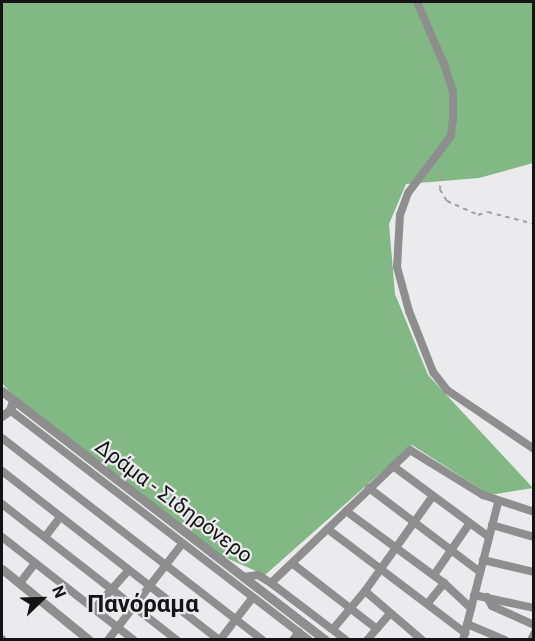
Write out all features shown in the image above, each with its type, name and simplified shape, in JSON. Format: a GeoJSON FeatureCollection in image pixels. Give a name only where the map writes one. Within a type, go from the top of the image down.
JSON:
{"type":"FeatureCollection","features":[{"type":"Feature","properties":{"kind":"street"},"geometry":{"type":"LineString","coordinates":[[417,2],[453,92],[451,135],[408,193],[400,215],[397,267],[412,321],[433,372],[447,390],[534,449]]}},
{"type":"Feature","properties":{"kind":"street","name":"Δράμα - Σιδηρόνερο"},"geometry":{"type":"LineString","coordinates":[[2,391],[11,405],[325,639]]}},
{"type":"Feature","properties":{"kind":"street"},"geometry":{"type":"LineString","coordinates":[[2,416],[11,405],[182,544],[309,639]]}},
{"type":"Feature","properties":{"kind":"street"},"geometry":{"type":"LineString","coordinates":[[2,438],[262,639]]}},
{"type":"Feature","properties":{"kind":"street"},"geometry":{"type":"LineString","coordinates":[[271,583],[329,530],[369,488],[414,450],[498,503],[534,512]]}},
{"type":"Feature","properties":{"kind":"street"},"geometry":{"type":"LineString","coordinates":[[393,466],[489,537]]}},
{"type":"Feature","properties":{"kind":"street"},"geometry":{"type":"LineString","coordinates":[[2,471],[128,571],[219,639],[253,597]]}},
{"type":"Feature","properties":{"kind":"street"},"geometry":{"type":"LineString","coordinates":[[369,488],[480,572]]}},
{"type":"Feature","properties":{"kind":"street"},"geometry":{"type":"LineString","coordinates":[[333,630],[381,570],[432,497]]}},
{"type":"Feature","properties":{"kind":"street"},"geometry":{"type":"LineString","coordinates":[[329,530],[428,603],[464,636],[498,503]]}},
{"type":"Feature","properties":{"kind":"street"},"geometry":{"type":"LineString","coordinates":[[2,504],[177,639]]}},
{"type":"Feature","properties":{"kind":"street"},"geometry":{"type":"LineString","coordinates":[[346,511],[444,583],[471,608]]}},
{"type":"Feature","properties":{"kind":"street"},"geometry":{"type":"LineString","coordinates":[[45,537],[60,517]]}},
{"type":"Feature","properties":{"kind":"street"},"geometry":{"type":"LineString","coordinates":[[434,576],[469,524]]}},
{"type":"Feature","properties":{"kind":"street"},"geometry":{"type":"LineString","coordinates":[[492,525],[534,537]]}},
{"type":"Feature","properties":{"kind":"street"},"geometry":{"type":"LineString","coordinates":[[2,537],[134,639]]}},
{"type":"Feature","properties":{"kind":"street"},"geometry":{"type":"LineString","coordinates":[[108,639],[182,544]]}},
{"type":"Feature","properties":{"kind":"street"},"geometry":{"type":"LineString","coordinates":[[483,560],[534,572]]}},
{"type":"Feature","properties":{"kind":"street"},"geometry":{"type":"LineString","coordinates":[[20,583],[35,563]]}},
{"type":"Feature","properties":{"kind":"street"},"geometry":{"type":"LineString","coordinates":[[293,564],[377,629]]}},
{"type":"Feature","properties":{"kind":"street"},"geometry":{"type":"LineString","coordinates":[[2,569],[89,639]]}},
{"type":"Feature","properties":{"kind":"street"},"geometry":{"type":"LineString","coordinates":[[95,608],[128,571]]}},
{"type":"Feature","properties":{"kind":"street"},"geometry":{"type":"LineString","coordinates":[[243,577],[258,575],[346,639]]}},
{"type":"Feature","properties":{"kind":"street"},"geometry":{"type":"LineString","coordinates":[[428,603],[444,583]]}},
{"type":"Feature","properties":{"kind":"street"},"geometry":{"type":"LineString","coordinates":[[365,591],[411,636],[422,639]]}},
{"type":"Feature","properties":{"kind":"street"},"geometry":{"type":"LineString","coordinates":[[474,596],[534,608]]}},
{"type":"Feature","properties":{"kind":"street"},"geometry":{"type":"LineString","coordinates":[[487,597],[492,606],[534,625]]}},
{"type":"Feature","properties":{"kind":"street"},"geometry":{"type":"LineString","coordinates":[[367,639],[390,614]]}},
{"type":"Feature","properties":{"kind":"street"},"geometry":{"type":"LineString","coordinates":[[467,624],[505,639]]}},
{"type":"Feature","properties":{"kind":"street"},"geometry":{"type":"LineString","coordinates":[[293,639],[299,632]]}},
{"type":"Feature","properties":{"kind":"street"},"geometry":{"type":"LineString","coordinates":[[531,639],[534,634]]}},
{"type":"Feature","properties":{"kind":"path"},"geometry":{"type":"LineString","coordinates":[[433,159],[442,177],[440,189],[447,201],[469,207],[478,215],[488,213],[534,224]]}},
{"type":"Feature","properties":{"kind":"green space"},"geometry":{"type":"Polygon","coordinates":[[[2,2],[533,2],[533,163],[479,178],[406,184],[389,224],[395,294],[428,375],[533,488],[490,495],[412,445],[265,575],[222,556],[12,394],[2,383],[2,2]]]}},
{"type":"Feature","properties":{"kind":"district","name":"Πανόραμα"},"geometry":{"type":"Point","coordinates":[143,605]}}]}
